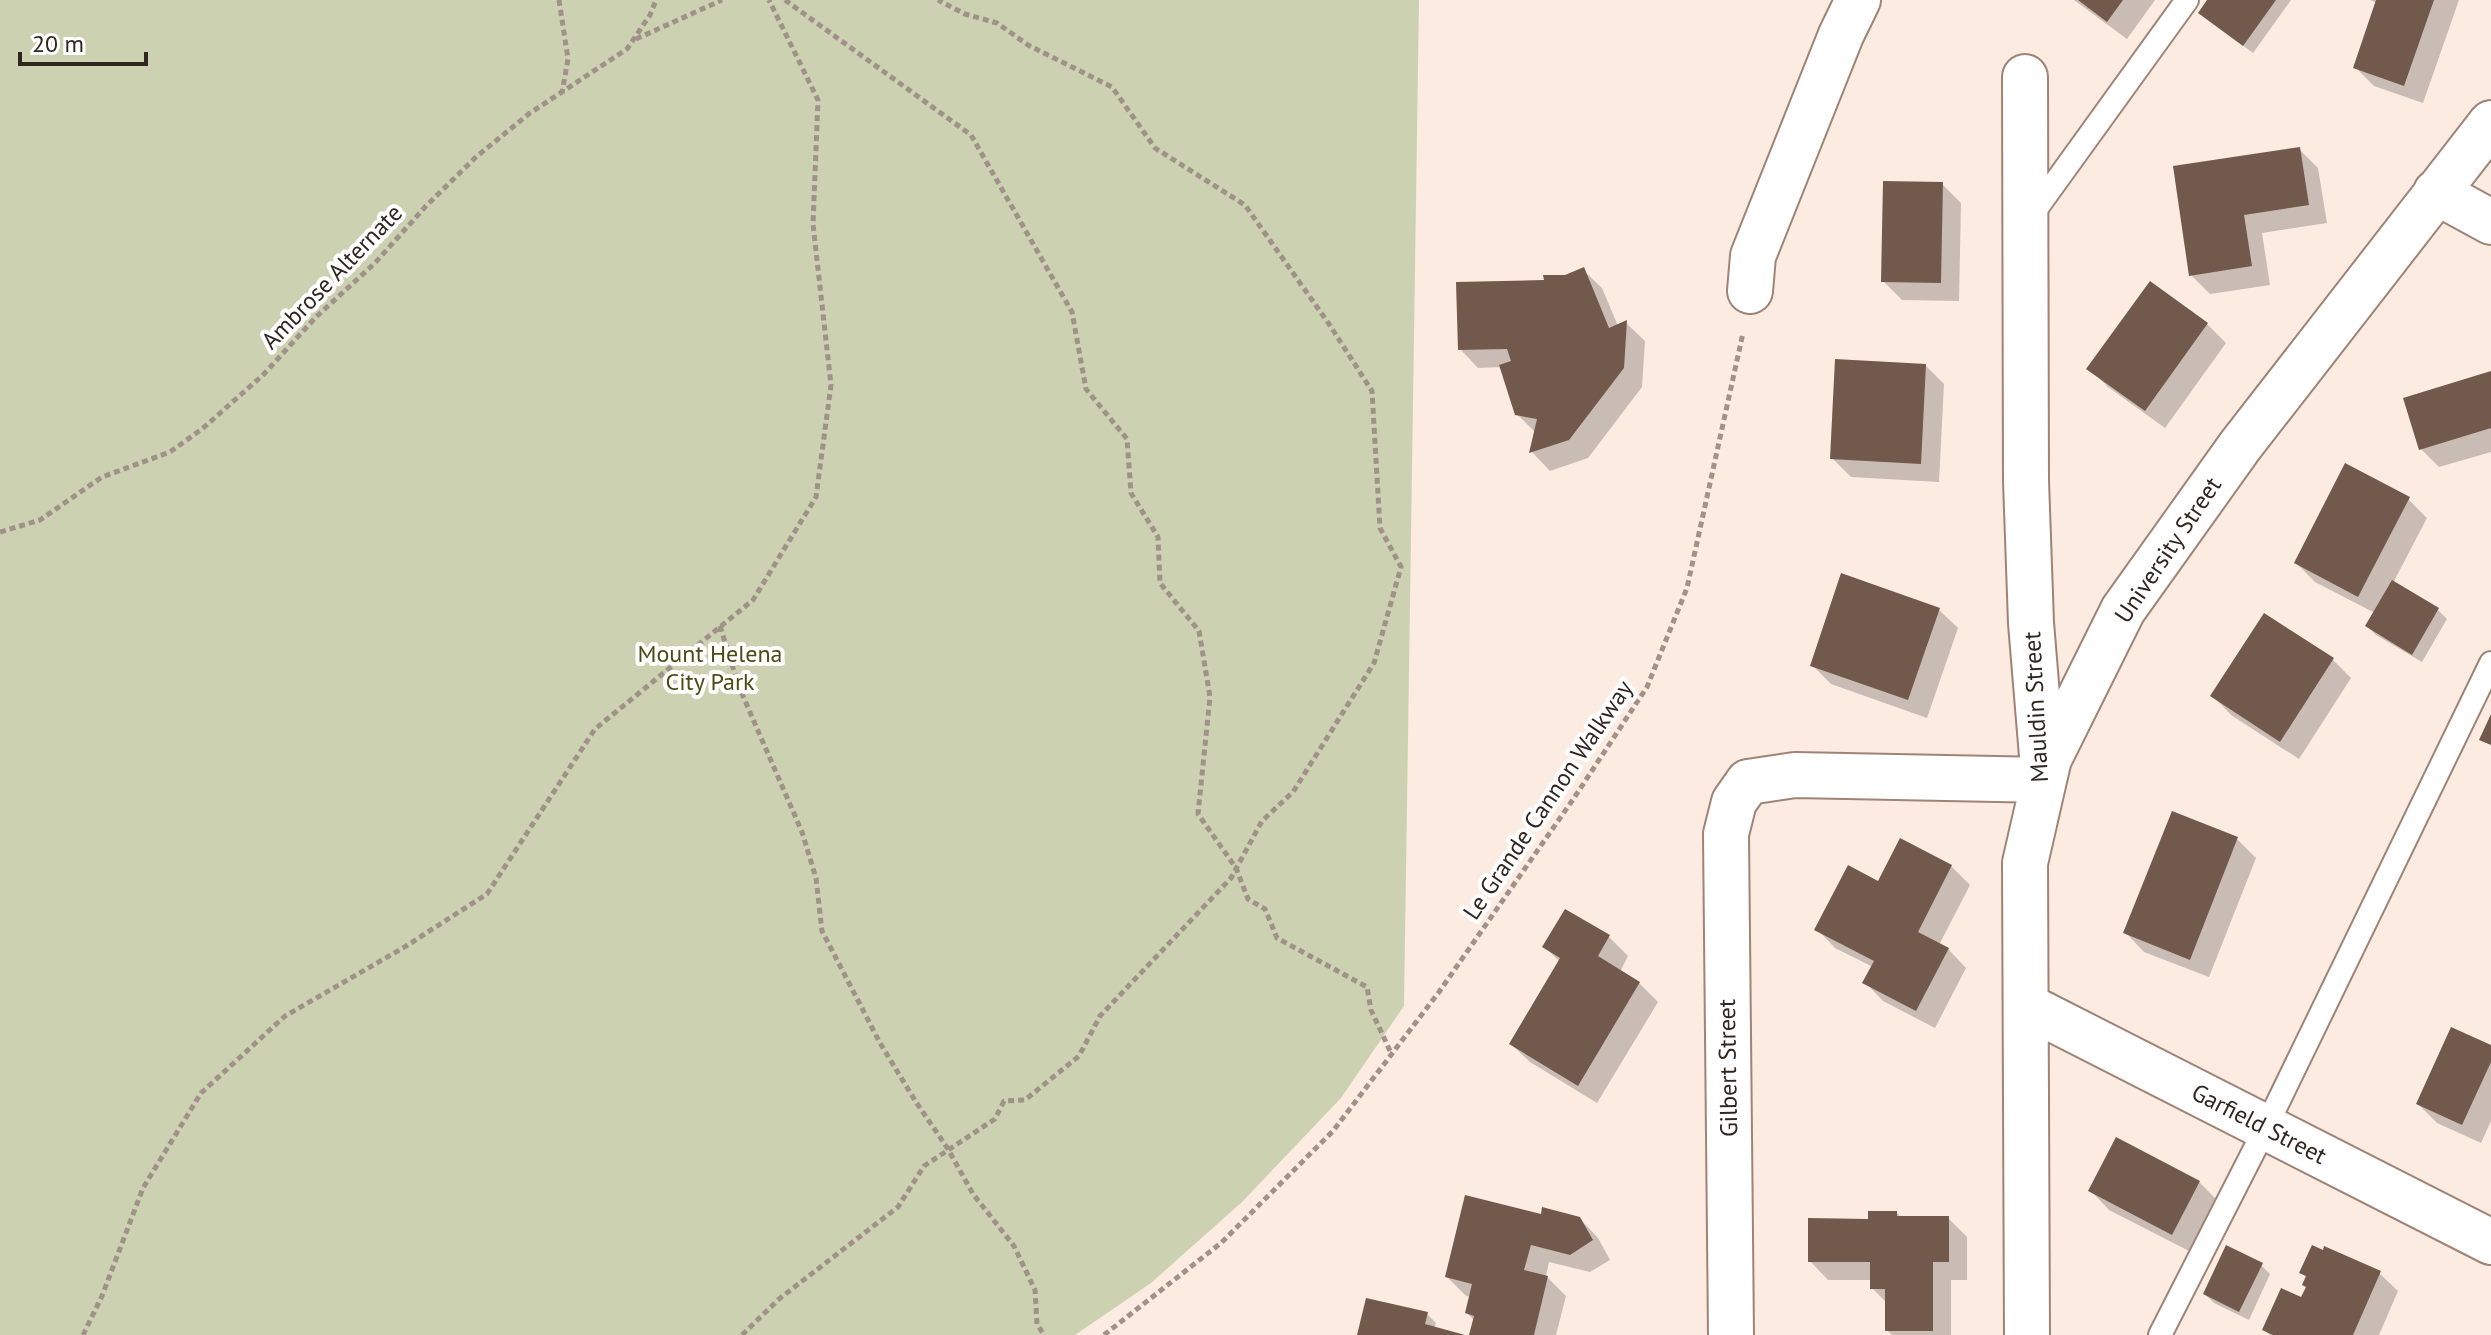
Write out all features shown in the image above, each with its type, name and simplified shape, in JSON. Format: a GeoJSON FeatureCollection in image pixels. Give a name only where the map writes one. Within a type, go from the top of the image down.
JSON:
{"type":"FeatureCollection","features":[{"type":"Feature","properties":{"kind":"street"},"geometry":{"type":"LineString","coordinates":[[1750,291],[1753,256],[1841,35],[1858,0]]}},
{"type":"Feature","properties":{"kind":"street","name":"Mauldin Street"},"geometry":{"type":"LineString","coordinates":[[2025,77],[2026,481],[2031,623],[2044,780],[2025,863],[2027,1335]]}},
{"type":"Feature","properties":{"kind":"street","name":"University Street"},"geometry":{"type":"LineString","coordinates":[[2044,780],[2049,759],[2123,610],[2240,446],[2491,123]]}},
{"type":"Feature","properties":{"kind":"street"},"geometry":{"type":"LineString","coordinates":[[2436,192],[2491,222]]}},
{"type":"Feature","properties":{"kind":"street","name":"Gilbert Street"},"geometry":{"type":"LineString","coordinates":[[1731,1335],[1726,834],[1734,802],[1748,782],[1795,775],[2044,780]]}},
{"type":"Feature","properties":{"kind":"street","name":"Garfield Street"},"geometry":{"type":"LineString","coordinates":[[2027,1006],[2491,1242]]}},
{"type":"Feature","properties":{"kind":"lane"},"geometry":{"type":"LineString","coordinates":[[2025,223],[2187,0]]}},
{"type":"Feature","properties":{"kind":"lane"},"geometry":{"type":"LineString","coordinates":[[2160,1335],[2266,1127],[2491,663]]}},
{"type":"Feature","properties":{"kind":"path"},"geometry":{"type":"LineString","coordinates":[[559,0],[568,59],[562,93]]}},
{"type":"Feature","properties":{"kind":"path","name":"Ambrose Alternate"},"geometry":{"type":"LineString","coordinates":[[0,532],[40,520],[102,477],[170,452],[202,429],[263,375],[316,317],[375,263],[476,157],[530,113],[627,49],[656,0]]}},
{"type":"Feature","properties":{"kind":"path"},"geometry":{"type":"LineString","coordinates":[[634,39],[722,0]]}},
{"type":"Feature","properties":{"kind":"path"},"geometry":{"type":"LineString","coordinates":[[83,1335],[102,1296],[143,1188],[201,1093],[285,1016],[403,948],[487,894],[595,729],[753,600],[816,497],[831,385],[813,224],[818,100],[769,0]]}},
{"type":"Feature","properties":{"kind":"path"},"geometry":{"type":"LineString","coordinates":[[785,0],[971,135],[1072,312],[1086,389],[1127,439],[1131,493],[1158,537],[1160,583],[1199,631],[1210,697],[1198,814],[1236,868],[1248,899],[1265,909],[1277,938],[1367,987],[1371,1010],[1391,1053]]}},
{"type":"Feature","properties":{"kind":"path"},"geometry":{"type":"LineString","coordinates":[[742,1335],[779,1299],[898,1207],[924,1166],[995,1119],[1004,1101],[1025,1100],[1079,1056],[1100,1016],[1231,878],[1262,821],[1293,792],[1374,663],[1401,567],[1380,528],[1372,391],[1245,205],[1155,148],[1112,87],[1028,45],[997,23],[965,14],[938,0]]}},
{"type":"Feature","properties":{"kind":"path","name":"Le Grande Cannon Walkway"},"geometry":{"type":"LineString","coordinates":[[1104,1335],[1221,1243],[1333,1131],[1439,992],[1647,687],[1687,588],[1734,381],[1750,291]]}},
{"type":"Feature","properties":{"kind":"path"},"geometry":{"type":"LineString","coordinates":[[720,626],[739,687],[802,832],[816,878],[822,931],[880,1043],[973,1194],[1014,1246],[1035,1290],[1037,1324],[1044,1335]]}},
{"type":"Feature","properties":{"kind":"green space","name":"Mount Helena City Park"},"geometry":{"type":"Polygon","coordinates":[[[0,0],[1419,0],[1404,1006],[1341,1098],[1242,1202],[1151,1283],[1075,1335],[0,1335],[0,0]]]}},
{"type":"Feature","properties":{"kind":"building"},"geometry":{"type":"Polygon","coordinates":[[[2078,0],[2123,0],[2107,22],[2078,0]]]}},
{"type":"Feature","properties":{"kind":"building"},"geometry":{"type":"Polygon","coordinates":[[[2207,0],[2276,0],[2243,46],[2198,13],[2207,0]]]}},
{"type":"Feature","properties":{"kind":"building"},"geometry":{"type":"Polygon","coordinates":[[[2376,0],[2434,0],[2404,86],[2353,68],[2376,0]]]}},
{"type":"Feature","properties":{"kind":"building"},"geometry":{"type":"Polygon","coordinates":[[[2300,147],[2309,205],[2244,215],[2252,266],[2189,276],[2173,166],[2300,147]]]}},
{"type":"Feature","properties":{"kind":"building"},"geometry":{"type":"Polygon","coordinates":[[[1883,181],[1943,182],[1941,283],[1881,282],[1883,181]]]}},
{"type":"Feature","properties":{"kind":"building"},"geometry":{"type":"Polygon","coordinates":[[[1584,267],[1609,328],[1627,320],[1624,368],[1569,440],[1529,453],[1537,419],[1515,415],[1499,365],[1511,361],[1507,349],[1458,350],[1456,282],[1544,280],[1543,275],[1565,275],[1584,267]]]}},
{"type":"Feature","properties":{"kind":"building"},"geometry":{"type":"Polygon","coordinates":[[[2150,281],[2208,323],[2145,411],[2086,369],[2150,281]]]}},
{"type":"Feature","properties":{"kind":"building"},"geometry":{"type":"Polygon","coordinates":[[[1835,359],[1926,364],[1921,464],[1830,459],[1835,359]]]}},
{"type":"Feature","properties":{"kind":"building"},"geometry":{"type":"Polygon","coordinates":[[[2491,371],[2491,428],[2419,450],[2403,398],[2491,371]]]}},
{"type":"Feature","properties":{"kind":"building"},"geometry":{"type":"Polygon","coordinates":[[[2345,463],[2410,497],[2358,597],[2294,563],[2345,463]]]}},
{"type":"Feature","properties":{"kind":"building"},"geometry":{"type":"Polygon","coordinates":[[[1841,573],[1940,608],[1908,700],[1810,666],[1841,573]]]}},
{"type":"Feature","properties":{"kind":"building"},"geometry":{"type":"Polygon","coordinates":[[[2392,580],[2439,608],[2412,655],[2365,626],[2392,580]]]}},
{"type":"Feature","properties":{"kind":"building"},"geometry":{"type":"Polygon","coordinates":[[[2264,613],[2334,658],[2280,742],[2210,696],[2264,613]]]}},
{"type":"Feature","properties":{"kind":"building"},"geometry":{"type":"Polygon","coordinates":[[[2491,714],[2491,745],[2479,740],[2491,714]]]}},
{"type":"Feature","properties":{"kind":"building"},"geometry":{"type":"Polygon","coordinates":[[[2172,811],[2238,837],[2190,960],[2123,933],[2172,811]]]}},
{"type":"Feature","properties":{"kind":"building"},"geometry":{"type":"Polygon","coordinates":[[[1900,838],[1952,865],[1918,932],[1949,948],[1916,1011],[1862,983],[1874,961],[1814,930],[1848,865],[1878,881],[1900,838]]]}},
{"type":"Feature","properties":{"kind":"building"},"geometry":{"type":"Polygon","coordinates":[[[1565,909],[1610,935],[1598,956],[1640,982],[1578,1086],[1509,1044],[1560,958],[1542,947],[1565,909]]]}},
{"type":"Feature","properties":{"kind":"building"},"geometry":{"type":"Polygon","coordinates":[[[2451,1027],[2491,1045],[2491,1062],[2462,1125],[2416,1104],[2451,1027]]]}},
{"type":"Feature","properties":{"kind":"building"},"geometry":{"type":"Polygon","coordinates":[[[2116,1137],[2200,1181],[2172,1235],[2088,1191],[2116,1137]]]}},
{"type":"Feature","properties":{"kind":"building"},"geometry":{"type":"Polygon","coordinates":[[[1465,1195],[1541,1214],[1542,1207],[1580,1217],[1593,1240],[1570,1255],[1531,1245],[1524,1270],[1548,1276],[1534,1335],[1469,1335],[1474,1316],[1465,1313],[1472,1284],[1445,1277],[1465,1195]]]}},
{"type":"Feature","properties":{"kind":"building"},"geometry":{"type":"Polygon","coordinates":[[[1868,1211],[1897,1211],[1897,1216],[1949,1216],[1949,1262],[1933,1262],[1933,1331],[1885,1331],[1885,1289],[1870,1289],[1870,1262],[1808,1262],[1808,1218],[1868,1219],[1868,1211]]]}},
{"type":"Feature","properties":{"kind":"building"},"geometry":{"type":"Polygon","coordinates":[[[2226,1245],[2263,1263],[2239,1312],[2203,1294],[2226,1245]]]}},
{"type":"Feature","properties":{"kind":"building"},"geometry":{"type":"Polygon","coordinates":[[[2312,1245],[2323,1250],[2324,1246],[2381,1271],[2353,1335],[2273,1335],[2262,1330],[2281,1288],[2301,1297],[2306,1287],[2302,1285],[2306,1276],[2299,1273],[2312,1245]]]}},
{"type":"Feature","properties":{"kind":"building"},"geometry":{"type":"Polygon","coordinates":[[[1366,1298],[1428,1312],[1425,1324],[1465,1335],[1357,1335],[1366,1298]]]}}]}
